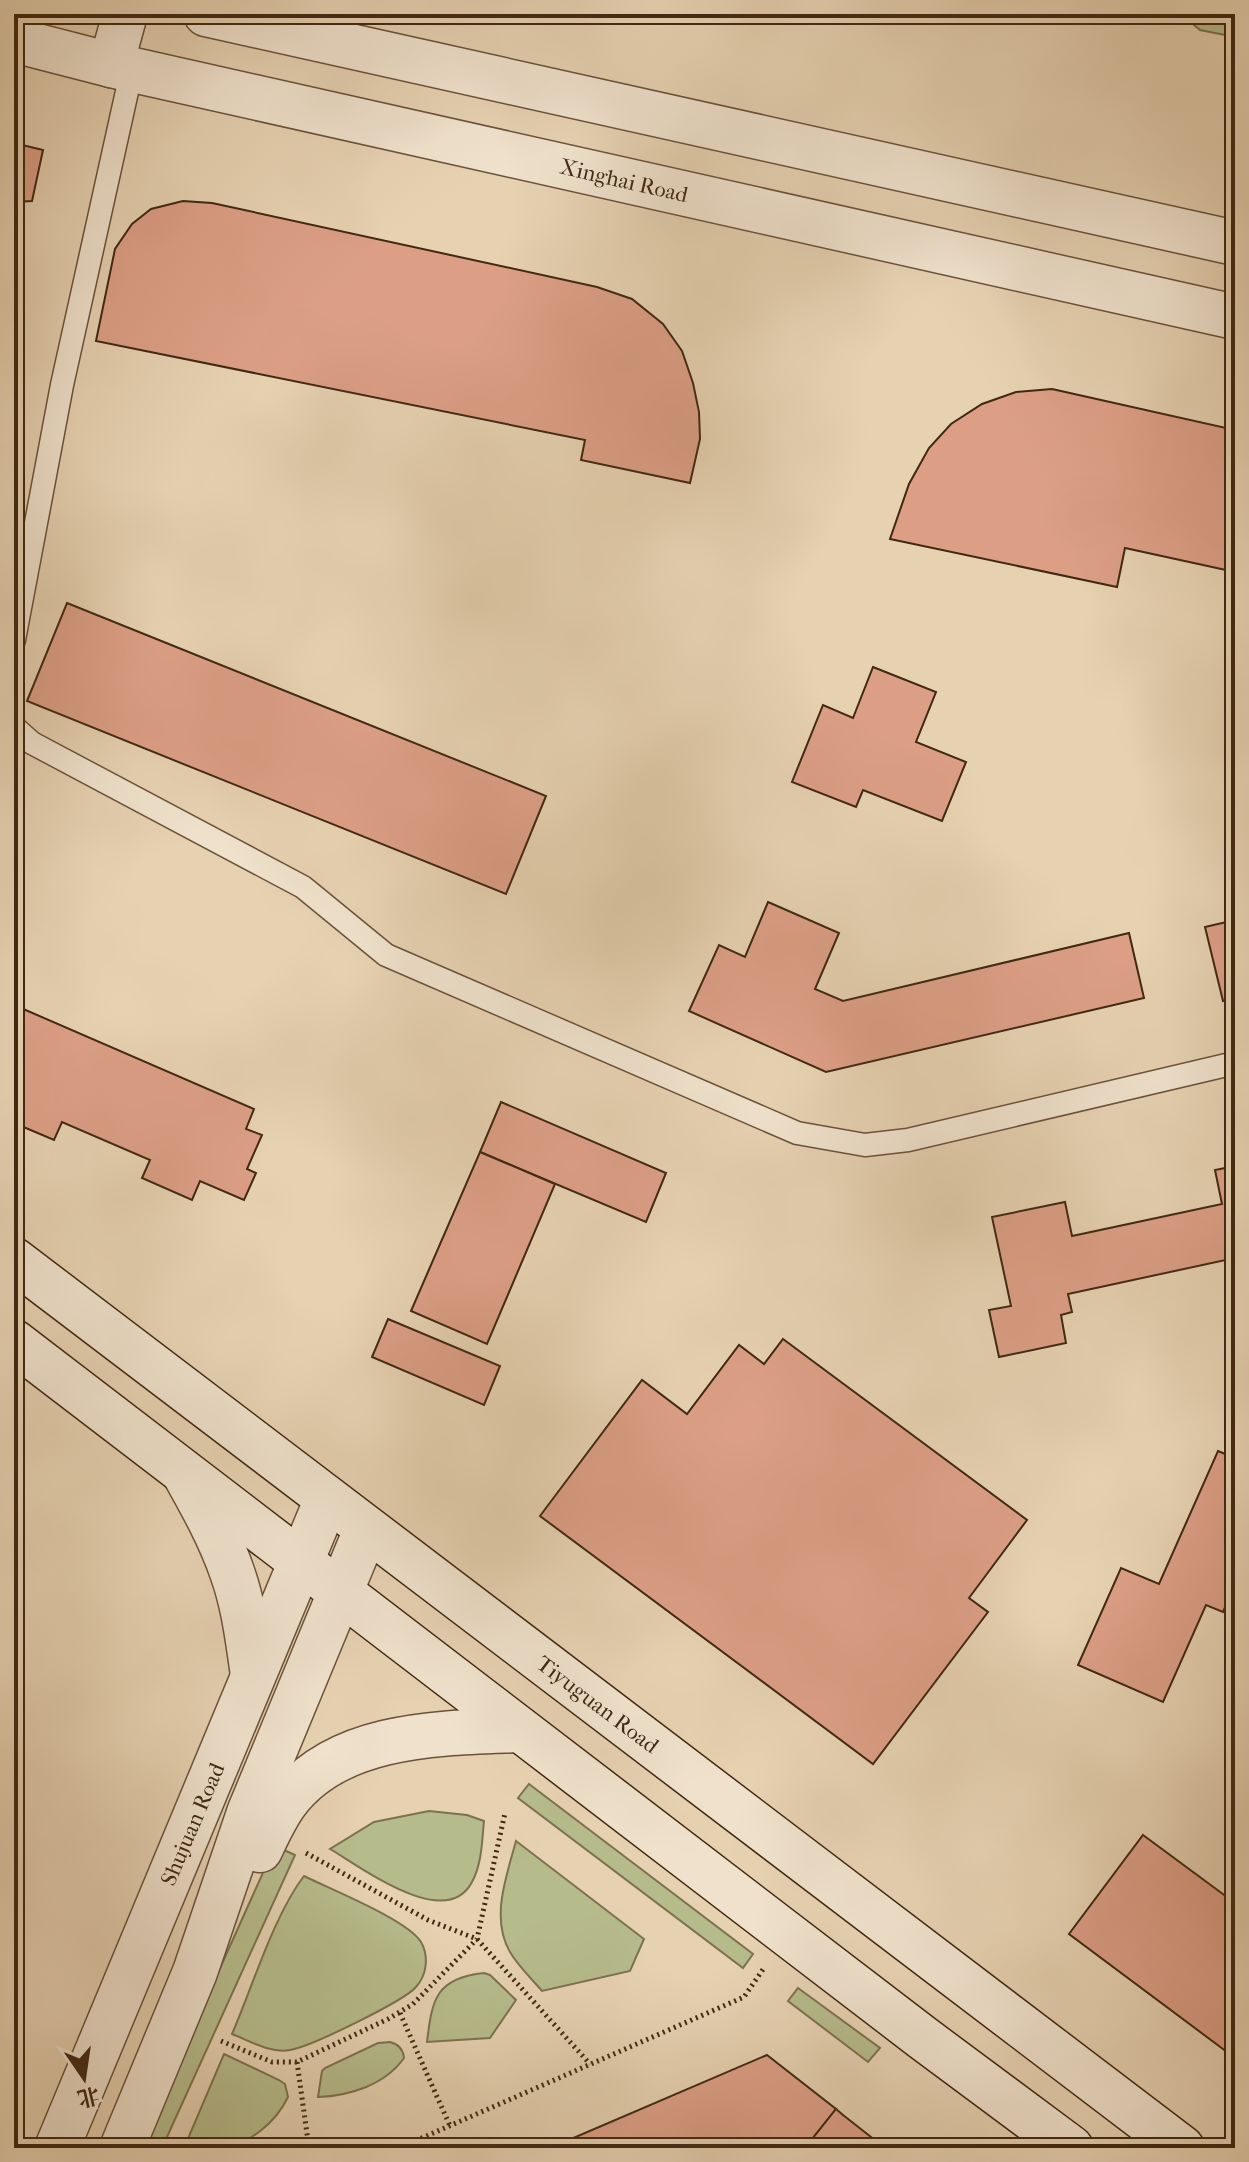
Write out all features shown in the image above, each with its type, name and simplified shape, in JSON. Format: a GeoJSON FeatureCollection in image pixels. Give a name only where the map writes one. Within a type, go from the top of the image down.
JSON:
{"type":"FeatureCollection","features":[{"type":"Feature","properties":{"kind":"street"},"geometry":{"type":"LineString","coordinates":[[122,67],[125,14]]}},
{"type":"Feature","properties":{"kind":"street"},"geometry":{"type":"LineString","coordinates":[[206,14],[1235,243]]}},
{"type":"Feature","properties":{"kind":"street","name":"Xinghai Road"},"geometry":{"type":"LineString","coordinates":[[14,40],[122,67],[1235,317]]}},
{"type":"Feature","properties":{"kind":"street","name":"Tiyuguan Road"},"geometry":{"type":"LineString","coordinates":[[14,1260],[1182,2148]]}},
{"type":"Feature","properties":{"kind":"street"},"geometry":{"type":"LineString","coordinates":[[14,1342],[1071,2148]]}},
{"type":"Feature","properties":{"kind":"street"},"geometry":{"type":"LineString","coordinates":[[184,1473],[211,1522],[233,1574],[253,1675]]}},
{"type":"Feature","properties":{"kind":"street","name":"Shujuan Road"},"geometry":{"type":"LineString","coordinates":[[57,2148],[327,1499]]}},
{"type":"Feature","properties":{"kind":"street"},"geometry":{"type":"LineString","coordinates":[[122,2148],[195,1972],[249,1813],[366,1530]]}},
{"type":"Feature","properties":{"kind":"street"},"geometry":{"type":"LineString","coordinates":[[223,1889],[258,1856],[272,1823],[287,1801],[329,1765],[361,1751],[410,1739],[445,1733],[520,1730]]}},
{"type":"Feature","properties":{"kind":"lane"},"geometry":{"type":"LineString","coordinates":[[14,640],[122,67]]}},
{"type":"Feature","properties":{"kind":"lane"},"geometry":{"type":"LineString","coordinates":[[14,727],[32,743],[303,887],[386,955],[797,1133],[865,1145],[908,1140],[1235,1063]]}},
{"type":"Feature","properties":{"kind":"path"},"geometry":{"type":"LineString","coordinates":[[221,2041],[272,2062],[297,2062],[400,2013],[422,1996],[477,1939],[505,1813]]}},
{"type":"Feature","properties":{"kind":"path"},"geometry":{"type":"LineString","coordinates":[[306,1853],[428,1920],[477,1939],[590,2064]]}},
{"type":"Feature","properties":{"kind":"path"},"geometry":{"type":"LineString","coordinates":[[399,2148],[744,1997],[767,1964]]}},
{"type":"Feature","properties":{"kind":"path"},"geometry":{"type":"LineString","coordinates":[[400,2013],[450,2126]]}},
{"type":"Feature","properties":{"kind":"path"},"geometry":{"type":"LineString","coordinates":[[297,2062],[309,2148]]}},
{"type":"Feature","properties":{"kind":"green space"},"geometry":{"type":"Polygon","coordinates":[[[1181,14],[1235,14],[1235,37],[1200,30],[1181,14]]]}},
{"type":"Feature","properties":{"kind":"green space"},"geometry":{"type":"Polygon","coordinates":[[[529,1784],[753,1954],[743,1968],[518,1798],[529,1784]]]}},
{"type":"Feature","properties":{"kind":"green space"},"geometry":{"type":"Polygon","coordinates":[[[429,1811],[467,1815],[484,1821],[478,1868],[472,1882],[460,1896],[443,1900],[403,1891],[330,1849],[374,1822],[429,1811]]]}},
{"type":"Feature","properties":{"kind":"green space"},"geometry":{"type":"Polygon","coordinates":[[[516,1841],[644,1939],[630,1971],[542,1991],[525,1972],[510,1952],[501,1925],[502,1896],[516,1841]]]}},
{"type":"Feature","properties":{"kind":"green space"},"geometry":{"type":"Polygon","coordinates":[[[275,1846],[295,1855],[162,2148],[139,2148],[275,1846]]]}},
{"type":"Feature","properties":{"kind":"green space"},"geometry":{"type":"Polygon","coordinates":[[[304,1876],[401,1924],[421,1942],[426,1965],[416,1987],[394,2002],[316,2041],[290,2050],[275,2050],[232,2034],[273,1931],[304,1876]]]}},
{"type":"Feature","properties":{"kind":"green space"},"geometry":{"type":"Polygon","coordinates":[[[484,1973],[516,2000],[490,2038],[427,2042],[431,2014],[439,1993],[456,1980],[484,1973]]]}},
{"type":"Feature","properties":{"kind":"green space"},"geometry":{"type":"Polygon","coordinates":[[[798,1988],[880,2048],[868,2062],[788,2001],[798,1988]]]}},
{"type":"Feature","properties":{"kind":"green space"},"geometry":{"type":"Polygon","coordinates":[[[390,2042],[400,2047],[404,2058],[387,2075],[354,2091],[318,2097],[325,2068],[378,2043],[390,2042]]]}},
{"type":"Feature","properties":{"kind":"green space"},"geometry":{"type":"Polygon","coordinates":[[[224,2054],[285,2084],[288,2097],[270,2123],[243,2141],[218,2149],[184,2148],[224,2054]]]}},
{"type":"Feature","properties":{"kind":"building"},"geometry":{"type":"Polygon","coordinates":[[[14,143],[43,150],[32,201],[14,202],[14,143]]]}},
{"type":"Feature","properties":{"kind":"building"},"geometry":{"type":"Polygon","coordinates":[[[183,201],[212,203],[597,287],[632,299],[663,324],[682,351],[693,383],[700,439],[690,483],[581,460],[585,440],[96,341],[115,249],[132,224],[151,209],[183,201]]]}},
{"type":"Feature","properties":{"kind":"building"},"geometry":{"type":"Polygon","coordinates":[[[1052,389],[1235,430],[1235,572],[1125,548],[1117,587],[890,539],[909,484],[929,448],[951,424],[982,404],[1016,392],[1052,389]]]}},
{"type":"Feature","properties":{"kind":"building"},"geometry":{"type":"Polygon","coordinates":[[[67,603],[546,796],[506,894],[27,701],[67,603]]]}},
{"type":"Feature","properties":{"kind":"building"},"geometry":{"type":"Polygon","coordinates":[[[873,667],[936,692],[916,742],[966,762],[942,821],[863,790],[856,807],[792,782],[823,705],[853,718],[873,667]]]}},
{"type":"Feature","properties":{"kind":"building"},"geometry":{"type":"Polygon","coordinates":[[[768,902],[839,933],[815,989],[843,1001],[1129,933],[1144,998],[826,1072],[689,1011],[719,945],[745,957],[768,902]]]}},
{"type":"Feature","properties":{"kind":"building"},"geometry":{"type":"Polygon","coordinates":[[[1235,920],[1235,998],[1223,1001],[1205,927],[1235,920]]]}},
{"type":"Feature","properties":{"kind":"building"},"geometry":{"type":"Polygon","coordinates":[[[14,1005],[254,1109],[246,1129],[262,1135],[247,1169],[256,1173],[244,1200],[200,1181],[192,1200],[142,1178],[150,1160],[62,1122],[54,1140],[14,1123],[14,1005]]]}},
{"type":"Feature","properties":{"kind":"building"},"geometry":{"type":"Polygon","coordinates":[[[501,1102],[666,1173],[646,1222],[480,1152],[501,1102]]]}},
{"type":"Feature","properties":{"kind":"building"},"geometry":{"type":"Polygon","coordinates":[[[480,1152],[555,1184],[487,1344],[411,1311],[480,1152]]]}},
{"type":"Feature","properties":{"kind":"building"},"geometry":{"type":"Polygon","coordinates":[[[1235,1166],[1235,1258],[1068,1294],[1072,1312],[1061,1315],[1066,1343],[999,1357],[989,1310],[1011,1306],[992,1217],[1065,1202],[1072,1236],[1222,1204],[1215,1170],[1235,1166]]]}},
{"type":"Feature","properties":{"kind":"building"},"geometry":{"type":"Polygon","coordinates":[[[388,1319],[500,1366],[484,1405],[372,1357],[388,1319]]]}},
{"type":"Feature","properties":{"kind":"building"},"geometry":{"type":"Polygon","coordinates":[[[783,1339],[1027,1520],[969,1598],[988,1612],[873,1764],[540,1516],[642,1380],[687,1414],[739,1345],[764,1364],[783,1339]]]}},
{"type":"Feature","properties":{"kind":"building"},"geometry":{"type":"Polygon","coordinates":[[[1218,1451],[1235,1458],[1235,1585],[1223,1612],[1206,1605],[1163,1702],[1078,1665],[1121,1568],[1159,1584],[1218,1451]]]}},
{"type":"Feature","properties":{"kind":"building"},"geometry":{"type":"Polygon","coordinates":[[[1143,1835],[1235,1903],[1235,2058],[1069,1934],[1143,1835]]]}},
{"type":"Feature","properties":{"kind":"building"},"geometry":{"type":"Polygon","coordinates":[[[767,2055],[836,2109],[805,2148],[768,2148],[764,2145],[762,2148],[550,2148],[767,2055]]]}},
{"type":"Feature","properties":{"kind":"building"},"geometry":{"type":"Polygon","coordinates":[[[836,2109],[843,2115],[885,2148],[805,2148],[836,2109]]]}}]}
